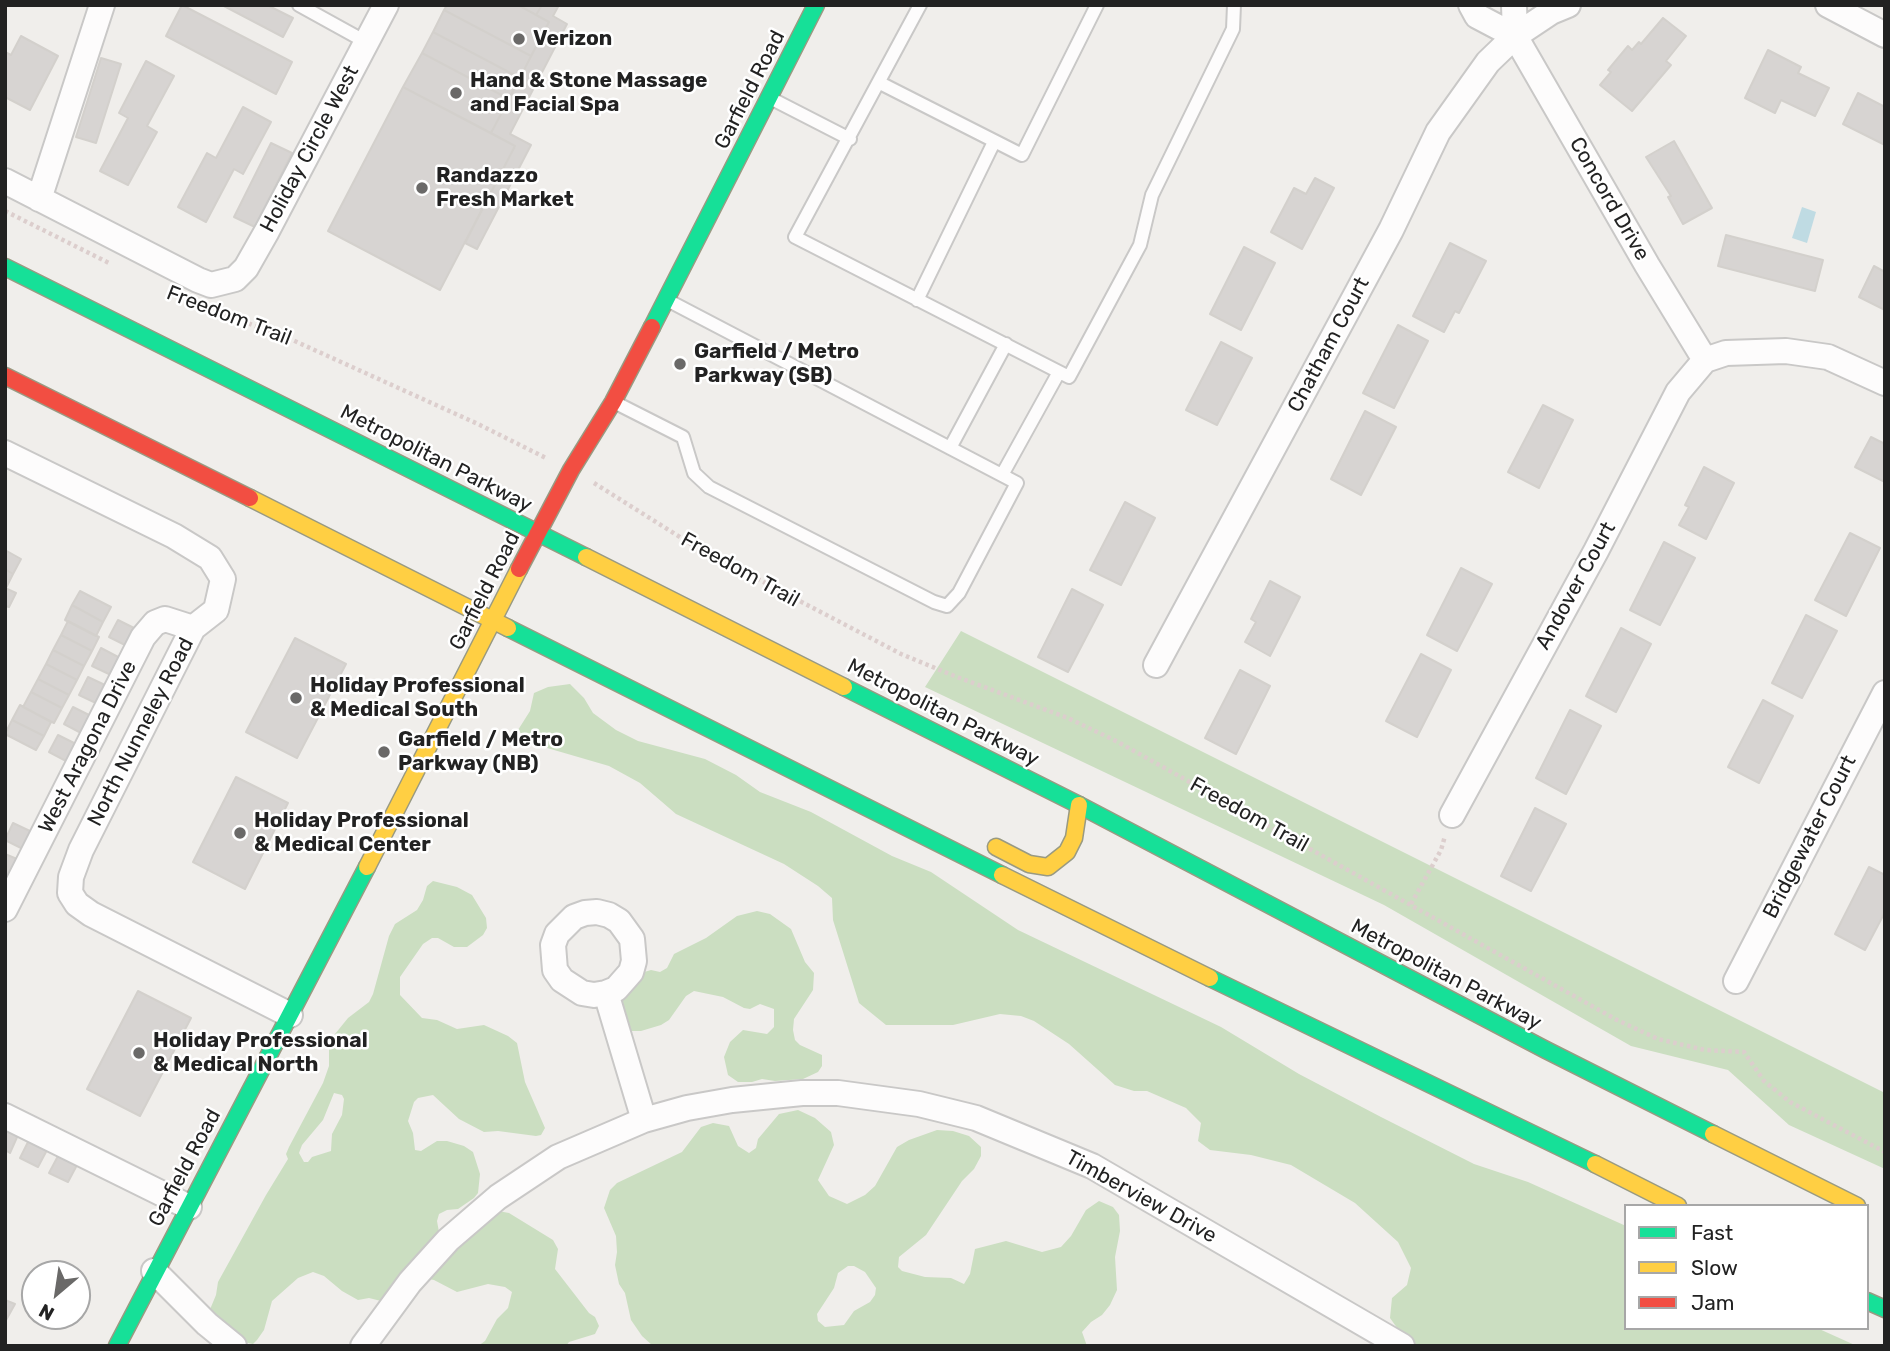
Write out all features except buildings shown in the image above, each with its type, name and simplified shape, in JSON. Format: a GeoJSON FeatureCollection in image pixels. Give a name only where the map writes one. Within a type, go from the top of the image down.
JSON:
{"type":"FeatureCollection","features":[{"type":"Feature","properties":{"kind":"main road","name":"Garfield Road"},"geometry":{"type":"LineString","coordinates":[[117,1346],[492,619],[571,470],[613,402],[816,5]]}},
{"type":"Feature","properties":{"kind":"main road","name":"Metropolitan Parkway"},"geometry":{"type":"LineString","coordinates":[[5,267],[1079,805],[1460,1006],[1853,1204]]}},
{"type":"Feature","properties":{"kind":"main road"},"geometry":{"type":"LineString","coordinates":[[5,278],[23,276]]}},
{"type":"Feature","properties":{"kind":"main road"},"geometry":{"type":"LineString","coordinates":[[5,376],[1140,944],[1505,1119],[1674,1204]]}},
{"type":"Feature","properties":{"kind":"main road"},"geometry":{"type":"LineString","coordinates":[[660,705],[697,706]]}},
{"type":"Feature","properties":{"kind":"main road"},"geometry":{"type":"LineString","coordinates":[[980,839],[1029,864],[1048,867],[1067,852],[1074,838],[1079,805]]}},
{"type":"Feature","properties":{"kind":"main road"},"geometry":{"type":"LineString","coordinates":[[1869,1302],[1885,1309]]}},
{"type":"Feature","properties":{"kind":"street"},"geometry":{"type":"LineString","coordinates":[[5,181],[39,199],[102,5]]}},
{"type":"Feature","properties":{"kind":"street","name":"Holiday Circle West"},"geometry":{"type":"LineString","coordinates":[[39,199],[198,280],[211,285],[235,279],[246,268],[386,5]]}},
{"type":"Feature","properties":{"kind":"street"},"geometry":{"type":"LineString","coordinates":[[1471,5],[1478,16],[1515,36]]}},
{"type":"Feature","properties":{"kind":"street","name":"Concord Drive"},"geometry":{"type":"LineString","coordinates":[[1514,5],[1515,36],[1647,265],[1706,360]]}},
{"type":"Feature","properties":{"kind":"street","name":"Chatham Court"},"geometry":{"type":"LineString","coordinates":[[1156,665],[1391,230],[1438,132],[1488,62],[1515,36],[1551,12],[1568,5]]}},
{"type":"Feature","properties":{"kind":"street"},"geometry":{"type":"LineString","coordinates":[[1828,5],[1885,35]]}},
{"type":"Feature","properties":{"kind":"street"},"geometry":{"type":"LineString","coordinates":[[1706,360],[1726,353],[1786,351],[1828,357],[1885,383]]}},
{"type":"Feature","properties":{"kind":"street","name":"Andover Court"},"geometry":{"type":"LineString","coordinates":[[1452,816],[1596,551],[1678,392],[1706,360]]}},
{"type":"Feature","properties":{"kind":"street","name":"North Nunneley Road"},"geometry":{"type":"LineString","coordinates":[[5,453],[174,536],[210,558],[223,579],[216,610],[193,628],[81,850],[71,877],[70,893],[77,904],[91,914],[290,1015]]}},
{"type":"Feature","properties":{"kind":"street","name":"West Aragona Drive"},"geometry":{"type":"LineString","coordinates":[[5,909],[143,638],[155,623],[165,619],[193,628]]}},
{"type":"Feature","properties":{"kind":"street","name":"Bridgewater Court"},"geometry":{"type":"LineString","coordinates":[[1736,981],[1885,693]]}},
{"type":"Feature","properties":{"kind":"street"},"geometry":{"type":"LineString","coordinates":[[606,993],[644,1121]]}},
{"type":"Feature","properties":{"kind":"street","name":"Timberview Drive"},"geometry":{"type":"LineString","coordinates":[[363,1346],[410,1282],[440,1248],[498,1197],[558,1157],[644,1121],[687,1108],[732,1100],[802,1093],[838,1093],[881,1098],[976,1118],[1092,1166],[1402,1346]]}},
{"type":"Feature","properties":{"kind":"street"},"geometry":{"type":"LineString","coordinates":[[5,1116],[189,1207]]}},
{"type":"Feature","properties":{"kind":"street"},"geometry":{"type":"LineString","coordinates":[[154,1270],[207,1324],[234,1346]]}},
{"type":"Feature","properties":{"kind":"lane"},"geometry":{"type":"LineString","coordinates":[[299,5],[366,42]]}},
{"type":"Feature","properties":{"kind":"lane"},"geometry":{"type":"LineString","coordinates":[[919,5],[880,83],[795,237],[1069,377],[1140,245],[1152,195],[1233,29],[1234,5]]}},
{"type":"Feature","properties":{"kind":"lane"},"geometry":{"type":"LineString","coordinates":[[880,83],[1022,155],[1097,5]]}},
{"type":"Feature","properties":{"kind":"lane"},"geometry":{"type":"LineString","coordinates":[[769,98],[849,139]]}},
{"type":"Feature","properties":{"kind":"lane"},"geometry":{"type":"LineString","coordinates":[[917,300],[994,142]]}},
{"type":"Feature","properties":{"kind":"lane"},"geometry":{"type":"LineString","coordinates":[[613,402],[683,437],[694,473],[709,487],[934,602],[947,606],[959,593],[1017,483],[666,300]]}},
{"type":"Feature","properties":{"kind":"lane"},"geometry":{"type":"LineString","coordinates":[[950,448],[1006,344]]}},
{"type":"Feature","properties":{"kind":"lane"},"geometry":{"type":"LineString","coordinates":[[1002,475],[1059,372]]}},
{"type":"Feature","properties":{"kind":"path"},"geometry":{"type":"LineString","coordinates":[[5,211],[118,268]]}},
{"type":"Feature","properties":{"kind":"path","name":"Freedom Trail"},"geometry":{"type":"LineString","coordinates":[[200,306],[288,338],[531,450]]}},
{"type":"Feature","properties":{"kind":"path","name":"Freedom Trail"},"geometry":{"type":"LineString","coordinates":[[601,486],[662,527],[797,601],[929,666],[1092,729],[1617,1020],[1658,1039],[1705,1050],[1744,1052],[1764,1081],[1790,1102],[1885,1152]]}},
{"type":"Feature","properties":{"kind":"path"},"geometry":{"type":"LineString","coordinates":[[1411,904],[1441,850]]}},
{"type":"Feature","properties":{"kind":"green space"},"geometry":{"type":"Polygon","coordinates":[[[961,631],[1885,1093],[1885,1169],[1789,1125],[1728,1070],[1631,1046],[1384,905],[925,687],[961,631]]]}},
{"type":"Feature","properties":{"kind":"green space"},"geometry":{"type":"Polygon","coordinates":[[[570,684],[584,698],[593,713],[616,730],[638,741],[705,759],[736,775],[760,792],[811,812],[892,856],[931,872],[1018,930],[1221,1027],[1299,1074],[1381,1117],[1474,1164],[1528,1182],[1624,1225],[1624,1330],[1821,1330],[1857,1346],[1416,1346],[1400,1332],[1390,1318],[1392,1298],[1407,1285],[1411,1268],[1398,1242],[1355,1203],[1291,1165],[1251,1155],[1210,1150],[1198,1141],[1201,1123],[1186,1108],[1147,1091],[1134,1091],[1115,1085],[1069,1044],[1034,1021],[1021,1016],[1000,1014],[953,1025],[886,1025],[859,1003],[833,920],[832,898],[818,886],[784,864],[676,814],[640,783],[609,766],[530,743],[518,730],[530,711],[534,693],[548,687],[570,684]]]}},
{"type":"Feature","properties":{"kind":"green space"},"geometry":{"type":"Polygon","coordinates":[[[433,881],[457,887],[472,895],[486,918],[487,928],[483,935],[467,947],[454,947],[438,938],[432,938],[423,944],[400,977],[400,995],[422,1018],[437,1020],[457,1029],[484,1025],[517,1043],[525,1082],[545,1128],[541,1135],[536,1136],[484,1132],[459,1119],[433,1095],[418,1098],[408,1121],[415,1150],[421,1151],[437,1141],[464,1146],[473,1152],[480,1174],[478,1193],[474,1198],[458,1209],[439,1214],[439,1232],[493,1210],[509,1213],[553,1240],[558,1249],[555,1269],[595,1317],[599,1326],[595,1334],[569,1342],[566,1346],[478,1346],[485,1341],[497,1319],[508,1308],[512,1292],[505,1287],[488,1284],[457,1292],[434,1280],[422,1278],[389,1303],[369,1298],[358,1300],[324,1276],[313,1272],[298,1278],[272,1301],[264,1330],[253,1344],[238,1341],[206,1319],[216,1295],[218,1282],[288,1159],[286,1154],[289,1147],[323,1083],[329,1066],[329,1049],[335,1034],[348,1018],[369,1002],[395,924],[417,910],[427,886],[433,881]],[[334,1093],[323,1120],[302,1145],[299,1153],[304,1162],[331,1151],[332,1134],[342,1115],[342,1095],[334,1093]]]}},
{"type":"Feature","properties":{"kind":"green space"},"geometry":{"type":"Polygon","coordinates":[[[757,911],[770,914],[791,929],[805,962],[814,973],[813,990],[794,1019],[793,1030],[795,1040],[800,1045],[822,1055],[822,1066],[818,1072],[803,1079],[762,1079],[752,1082],[738,1082],[728,1075],[724,1057],[730,1042],[743,1030],[767,1034],[774,1027],[774,1009],[760,1004],[750,1009],[744,1008],[723,997],[694,991],[686,996],[669,1020],[661,1025],[641,1031],[631,1031],[621,1026],[616,1002],[641,973],[651,970],[660,972],[667,968],[674,954],[706,938],[737,916],[757,911]]]}},
{"type":"Feature","properties":{"kind":"green space"},"geometry":{"type":"Polygon","coordinates":[[[798,1110],[815,1118],[831,1132],[834,1145],[818,1180],[829,1196],[847,1204],[865,1195],[875,1186],[897,1147],[909,1140],[937,1130],[953,1131],[969,1136],[981,1147],[981,1156],[974,1169],[962,1181],[926,1235],[899,1257],[898,1267],[902,1271],[925,1277],[951,1278],[964,1284],[970,1274],[975,1249],[1006,1241],[1042,1252],[1061,1247],[1071,1236],[1086,1210],[1099,1201],[1113,1207],[1119,1215],[1120,1231],[1115,1257],[1117,1290],[1102,1315],[1082,1332],[1087,1346],[653,1346],[631,1320],[625,1293],[619,1284],[615,1265],[616,1236],[604,1208],[610,1190],[617,1183],[682,1152],[701,1127],[713,1123],[729,1126],[738,1146],[749,1153],[756,1148],[758,1139],[779,1114],[798,1110]],[[848,1266],[838,1273],[834,1288],[817,1314],[818,1321],[825,1327],[844,1325],[854,1311],[870,1302],[875,1295],[876,1288],[865,1272],[848,1266]]]}},
{"type":"Feature","properties":{"kind":"water"},"geometry":{"type":"Polygon","coordinates":[[[1802,207],[1816,212],[1807,243],[1792,238],[1802,207]]]}},
{"type":"Feature","properties":{"kind":"traffic: fast"},"geometry":{"type":"LineString","coordinates":[[652,327],[816,5]]}},
{"type":"Feature","properties":{"kind":"traffic: fast"},"geometry":{"type":"LineString","coordinates":[[5,267],[586,557]]}},
{"type":"Feature","properties":{"kind":"traffic: fast"},"geometry":{"type":"LineString","coordinates":[[508,628],[1002,875]]}},
{"type":"Feature","properties":{"kind":"traffic: fast"},"geometry":{"type":"LineString","coordinates":[[844,687],[1079,805],[1546,1050],[1713,1134]]}},
{"type":"Feature","properties":{"kind":"traffic: fast"},"geometry":{"type":"LineString","coordinates":[[117,1346],[367,867]]}},
{"type":"Feature","properties":{"kind":"traffic: fast"},"geometry":{"type":"LineString","coordinates":[[1210,978],[1595,1164]]}},
{"type":"Feature","properties":{"kind":"traffic: fast"},"geometry":{"type":"LineString","coordinates":[[1869,1302],[1885,1309]]}},
{"type":"Feature","properties":{"kind":"traffic: slow"},"geometry":{"type":"LineString","coordinates":[[250,498],[508,628]]}},
{"type":"Feature","properties":{"kind":"traffic: slow"},"geometry":{"type":"LineString","coordinates":[[586,557],[844,687]]}},
{"type":"Feature","properties":{"kind":"traffic: slow"},"geometry":{"type":"LineString","coordinates":[[367,867],[519,569]]}},
{"type":"Feature","properties":{"kind":"traffic: slow"},"geometry":{"type":"LineString","coordinates":[[996,847],[1029,864],[1048,867],[1067,852],[1074,838],[1079,805]]}},
{"type":"Feature","properties":{"kind":"traffic: slow"},"geometry":{"type":"LineString","coordinates":[[1002,875],[1210,978]]}},
{"type":"Feature","properties":{"kind":"traffic: slow"},"geometry":{"type":"LineString","coordinates":[[1713,1134],[1853,1204]]}},
{"type":"Feature","properties":{"kind":"traffic: slow"},"geometry":{"type":"LineString","coordinates":[[1595,1164],[1674,1204]]}},
{"type":"Feature","properties":{"kind":"traffic: jam"},"geometry":{"type":"LineString","coordinates":[[519,569],[571,470],[613,402],[652,327]]}},
{"type":"Feature","properties":{"kind":"traffic: jam"},"geometry":{"type":"LineString","coordinates":[[5,376],[250,498]]}},
{"type":"Feature","properties":{"kind":"place","name":"Verizon"},"geometry":{"type":"Point","coordinates":[519,39]}},
{"type":"Feature","properties":{"kind":"place","name":"Hand & Stone Massage and Facial Spa"},"geometry":{"type":"Point","coordinates":[456,93]}},
{"type":"Feature","properties":{"kind":"place","name":"Randazzo Fresh Market"},"geometry":{"type":"Point","coordinates":[422,188]}},
{"type":"Feature","properties":{"kind":"place","name":"Garfield / Metro Parkway (SB)"},"geometry":{"type":"Point","coordinates":[680,364]}},
{"type":"Feature","properties":{"kind":"place","name":"Holiday Professional & Medical South"},"geometry":{"type":"Point","coordinates":[296,698]}},
{"type":"Feature","properties":{"kind":"place","name":"Garfield / Metro Parkway (NB)"},"geometry":{"type":"Point","coordinates":[384,752]}},
{"type":"Feature","properties":{"kind":"place","name":"Holiday Professional & Medical Center"},"geometry":{"type":"Point","coordinates":[240,833]}},
{"type":"Feature","properties":{"kind":"place","name":"Holiday Professional & Medical North"},"geometry":{"type":"Point","coordinates":[139,1053]}}]}
